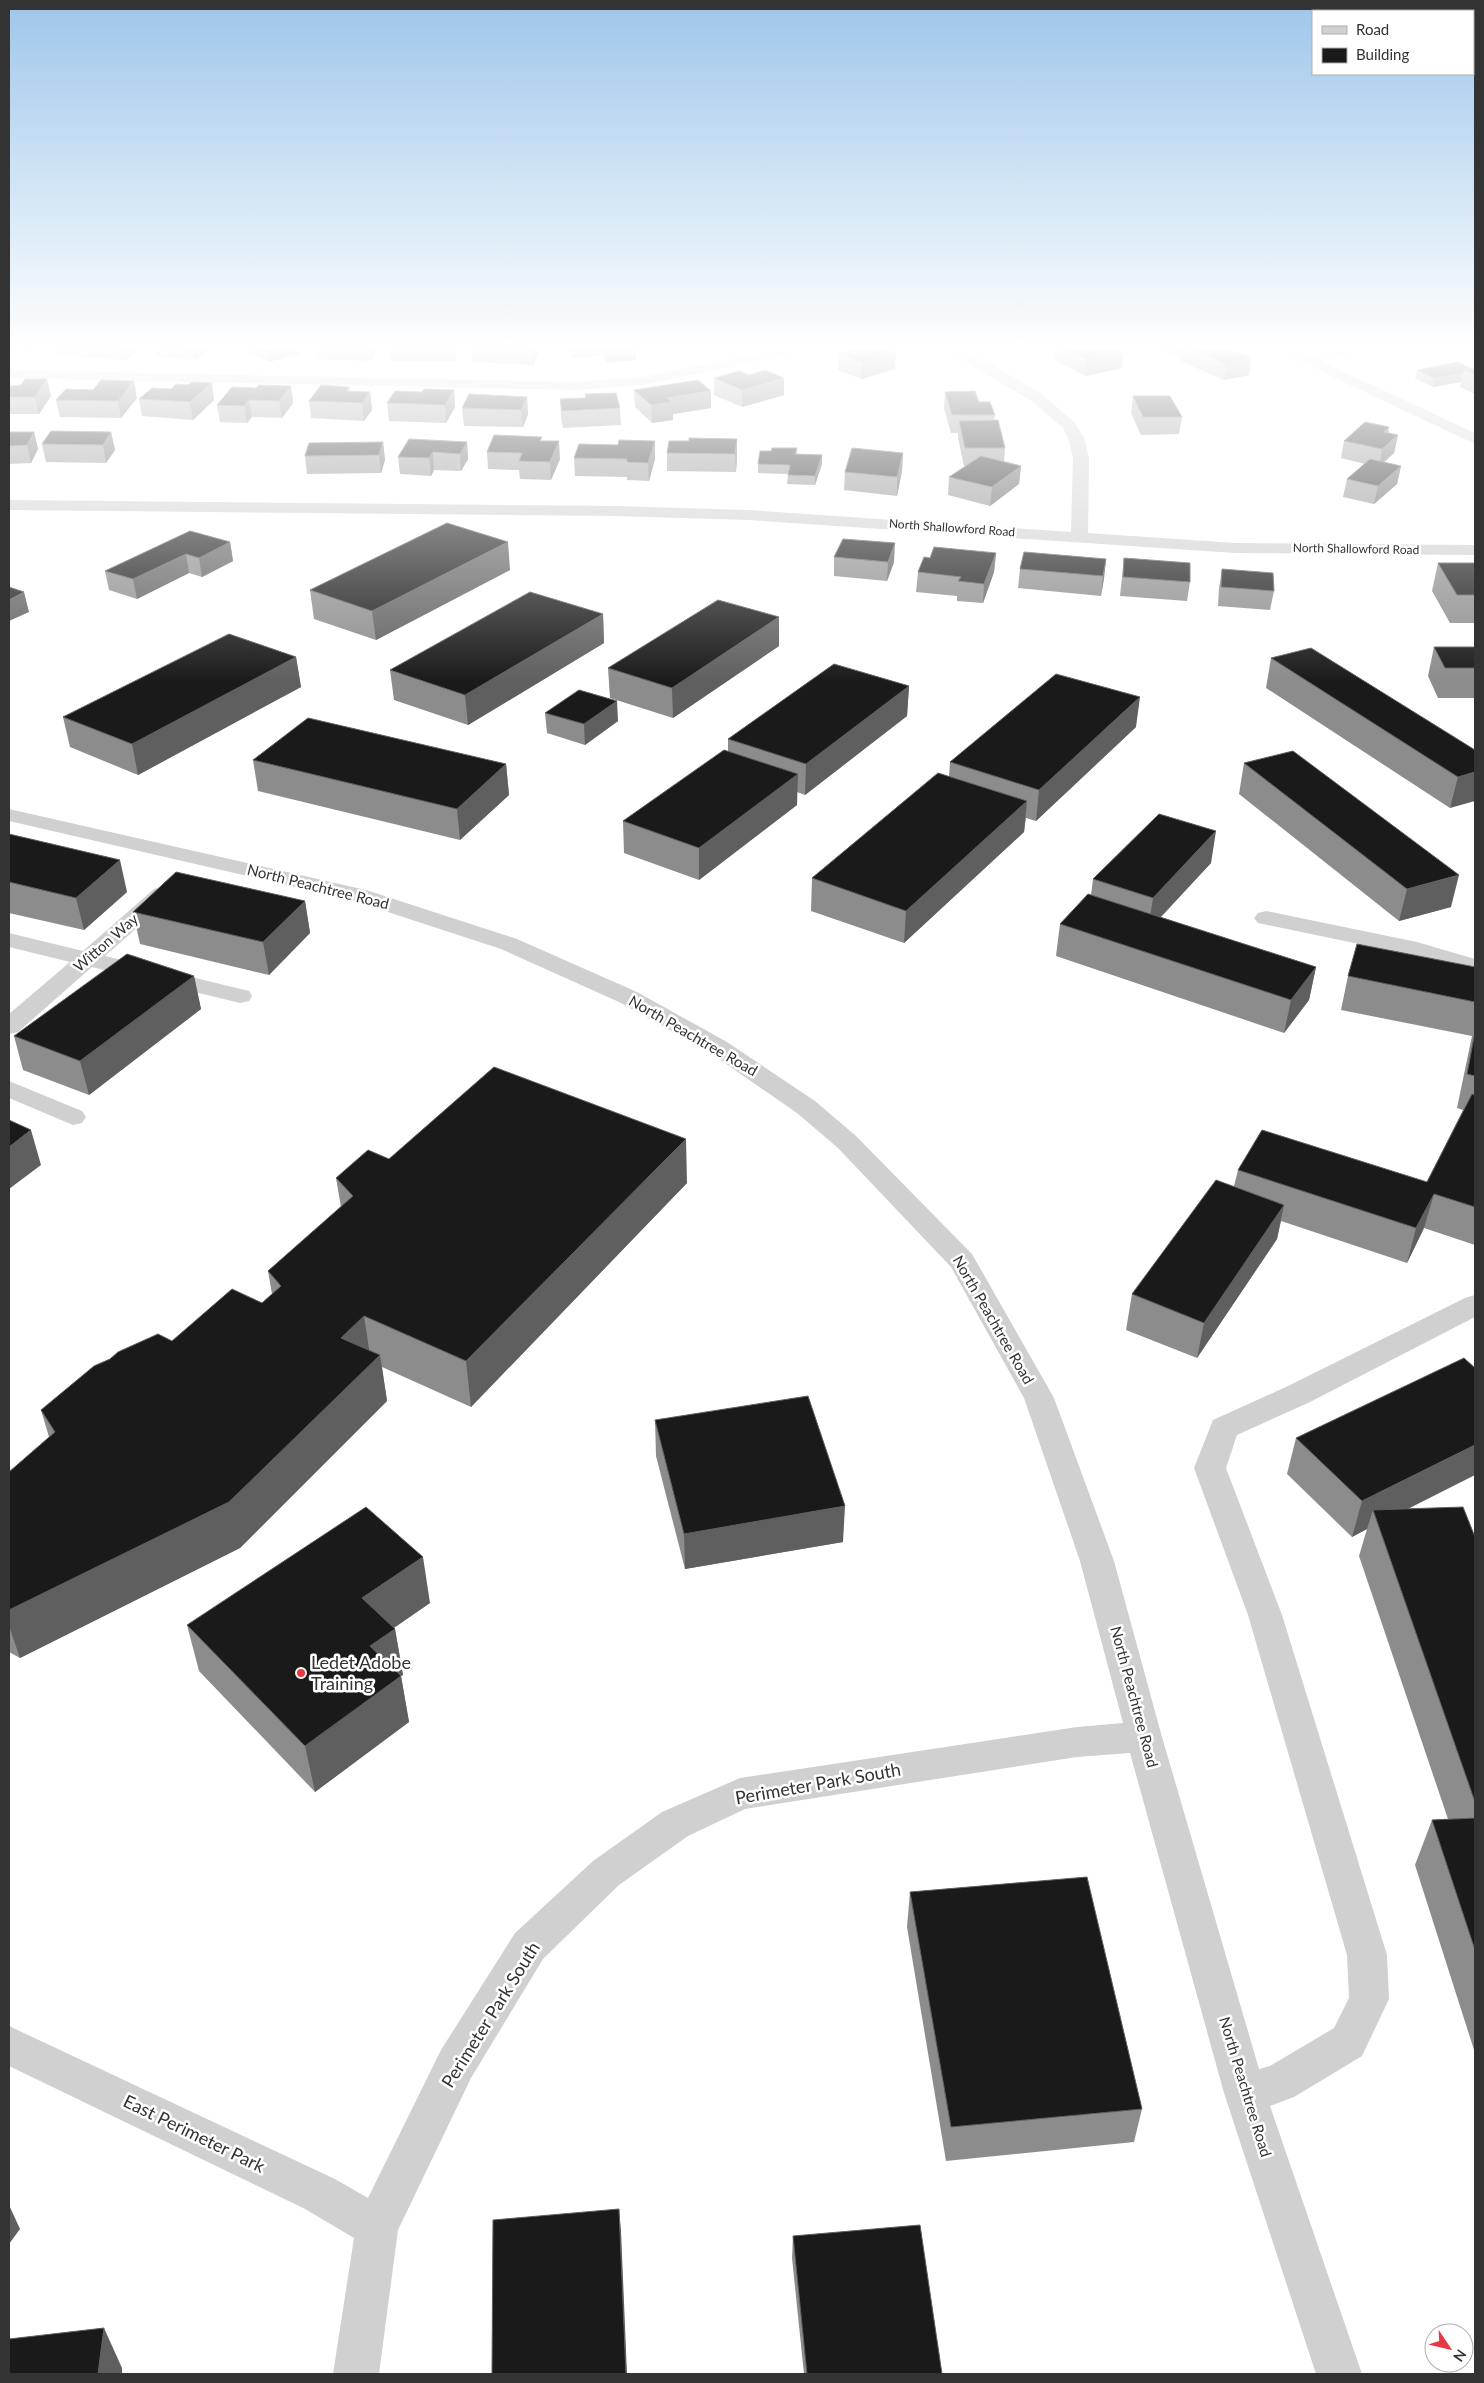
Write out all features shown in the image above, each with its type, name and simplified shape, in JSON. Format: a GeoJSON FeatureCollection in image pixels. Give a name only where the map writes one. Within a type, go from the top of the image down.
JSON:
{"type":"FeatureCollection","features":[{"type":"Feature","properties":{"kind":"street"},"geometry":{"type":"LineString","coordinates":[[1078,537],[1081,459]]}},
{"type":"Feature","properties":{"kind":"street","name":"North Shallowford Road"},"geometry":{"type":"LineString","coordinates":[[9,505],[615,511],[748,515],[1234,548],[1475,550]]}},
{"type":"Feature","properties":{"kind":"street","name":"North Peachtree Road"},"geometry":{"type":"LineString","coordinates":[[9,816],[188,872],[358,895],[509,944],[628,997],[676,1022],[758,1073],[806,1107],[847,1142],[962,1261],[1038,1398],[1097,1561],[1144,1737],[1245,2093],[1340,2374]]}},
{"type":"Feature","properties":{"kind":"street","name":"Witton Way"},"geometry":{"type":"LineString","coordinates":[[9,1027],[188,872]]}},
{"type":"Feature","properties":{"kind":"street"},"geometry":{"type":"LineString","coordinates":[[1266,918],[1417,949],[1475,967]]}},
{"type":"Feature","properties":{"kind":"street"},"geometry":{"type":"LineString","coordinates":[[9,940],[240,996]]}},
{"type":"Feature","properties":{"kind":"street"},"geometry":{"type":"LineString","coordinates":[[9,1090],[73,1117]]}},
{"type":"Feature","properties":{"kind":"street"},"geometry":{"type":"LineString","coordinates":[[1245,2093],[1280,2083],[1348,2042],[1369,1999],[1367,1955],[1265,1615],[1210,1468],[1224,1428],[1299,1394],[1475,1305]]}},
{"type":"Feature","properties":{"kind":"street","name":"Perimeter Park South"},"geometry":{"type":"LineString","coordinates":[[356,2374],[377,2227],[456,2064],[529,1946],[606,1873],[675,1824],[740,1794],[1076,1742],[1144,1737]]}},
{"type":"Feature","properties":{"kind":"street","name":"East Perimeter Park"},"geometry":{"type":"LineString","coordinates":[[9,2045],[320,2194],[377,2227]]}},
{"type":"Feature","properties":{"kind":"building"},"geometry":{"type":"Polygon","coordinates":[[[520,459],[551,459],[550,462],[519,461],[520,459]]]}},
{"type":"Feature","properties":{"kind":"building"},"geometry":{"type":"Polygon","coordinates":[[[627,459],[649,459],[648,463],[627,462],[627,459]]]}},
{"type":"Feature","properties":{"kind":"building"},"geometry":{"type":"Polygon","coordinates":[[[759,459],[821,459],[815,476],[788,475],[790,465],[758,464],[759,459]]]}},
{"type":"Feature","properties":{"kind":"building"},"geometry":{"type":"Polygon","coordinates":[[[849,459],[901,459],[897,477],[845,472],[849,459]]]}},
{"type":"Feature","properties":{"kind":"building"},"geometry":{"type":"Polygon","coordinates":[[[976,459],[994,459],[1021,466],[992,487],[949,477],[976,459]]]}},
{"type":"Feature","properties":{"kind":"building"},"geometry":{"type":"Polygon","coordinates":[[[1370,459],[1401,466],[1378,486],[1347,479],[1370,459]]]}},
{"type":"Feature","properties":{"kind":"building"},"geometry":{"type":"Polygon","coordinates":[[[447,523],[508,542],[372,611],[310,590],[447,523]]]}},
{"type":"Feature","properties":{"kind":"building"},"geometry":{"type":"Polygon","coordinates":[[[190,531],[230,542],[199,558],[186,554],[133,579],[105,571],[190,531]]]}},
{"type":"Feature","properties":{"kind":"building"},"geometry":{"type":"Polygon","coordinates":[[[843,539],[895,543],[888,562],[834,557],[843,539]]]}},
{"type":"Feature","properties":{"kind":"building"},"geometry":{"type":"Polygon","coordinates":[[[934,547],[996,553],[984,584],[958,581],[961,577],[918,572],[924,557],[930,558],[934,547]]]}},
{"type":"Feature","properties":{"kind":"building"},"geometry":{"type":"Polygon","coordinates":[[[1024,552],[1106,559],[1103,576],[1020,569],[1024,552]]]}},
{"type":"Feature","properties":{"kind":"building"},"geometry":{"type":"Polygon","coordinates":[[[1124,558],[1190,563],[1190,582],[1123,577],[1124,558]]]}},
{"type":"Feature","properties":{"kind":"building"},"geometry":{"type":"Polygon","coordinates":[[[1438,563],[1475,563],[1475,595],[1457,595],[1438,563]]]}},
{"type":"Feature","properties":{"kind":"building"},"geometry":{"type":"Polygon","coordinates":[[[1222,569],[1273,573],[1274,591],[1221,587],[1222,569]]]}},
{"type":"Feature","properties":{"kind":"building"},"geometry":{"type":"Polygon","coordinates":[[[9,587],[24,592],[9,600],[9,587]]]}},
{"type":"Feature","properties":{"kind":"building"},"geometry":{"type":"Polygon","coordinates":[[[530,592],[603,614],[465,695],[390,670],[530,592]]]}},
{"type":"Feature","properties":{"kind":"building"},"geometry":{"type":"Polygon","coordinates":[[[718,600],[779,617],[672,688],[608,668],[718,600]]]}},
{"type":"Feature","properties":{"kind":"building"},"geometry":{"type":"Polygon","coordinates":[[[229,634],[296,657],[132,744],[63,717],[229,634]]]}},
{"type":"Feature","properties":{"kind":"building"},"geometry":{"type":"Polygon","coordinates":[[[1434,647],[1475,647],[1475,668],[1445,668],[1434,647]]]}},
{"type":"Feature","properties":{"kind":"building"},"geometry":{"type":"Polygon","coordinates":[[[1311,648],[1475,750],[1475,772],[1458,777],[1271,658],[1311,648]]]}},
{"type":"Feature","properties":{"kind":"building"},"geometry":{"type":"Polygon","coordinates":[[[834,664],[909,686],[806,764],[728,739],[834,664]]]}},
{"type":"Feature","properties":{"kind":"building"},"geometry":{"type":"Polygon","coordinates":[[[1056,674],[1140,697],[1039,790],[950,762],[1056,674]]]}},
{"type":"Feature","properties":{"kind":"building"},"geometry":{"type":"Polygon","coordinates":[[[579,690],[617,701],[584,724],[545,713],[579,690]]]}},
{"type":"Feature","properties":{"kind":"building"},"geometry":{"type":"Polygon","coordinates":[[[308,718],[506,764],[457,809],[253,760],[308,718]]]}},
{"type":"Feature","properties":{"kind":"building"},"geometry":{"type":"Polygon","coordinates":[[[724,750],[798,774],[699,848],[623,821],[724,750]]]}},
{"type":"Feature","properties":{"kind":"building"},"geometry":{"type":"Polygon","coordinates":[[[1293,751],[1459,875],[1407,889],[1244,763],[1293,751]]]}},
{"type":"Feature","properties":{"kind":"building"},"geometry":{"type":"Polygon","coordinates":[[[938,773],[1027,801],[906,911],[812,878],[938,773]]]}},
{"type":"Feature","properties":{"kind":"building"},"geometry":{"type":"Polygon","coordinates":[[[1159,814],[1216,831],[1153,898],[1093,879],[1159,814]]]}},
{"type":"Feature","properties":{"kind":"building"},"geometry":{"type":"Polygon","coordinates":[[[9,834],[120,860],[76,898],[9,882],[9,834]]]}},
{"type":"Feature","properties":{"kind":"building"},"geometry":{"type":"Polygon","coordinates":[[[176,872],[305,901],[263,942],[133,912],[176,872]]]}},
{"type":"Feature","properties":{"kind":"building"},"geometry":{"type":"Polygon","coordinates":[[[1088,894],[1316,967],[1291,1000],[1060,924],[1088,894]]]}},
{"type":"Feature","properties":{"kind":"building"},"geometry":{"type":"Polygon","coordinates":[[[1357,944],[1475,967],[1475,1002],[1348,976],[1357,944]]]}},
{"type":"Feature","properties":{"kind":"building"},"geometry":{"type":"Polygon","coordinates":[[[127,954],[194,976],[80,1061],[14,1036],[127,954]]]}},
{"type":"Feature","properties":{"kind":"building"},"geometry":{"type":"Polygon","coordinates":[[[1475,1032],[1475,1076],[1467,1074],[1475,1032]]]}},
{"type":"Feature","properties":{"kind":"building"},"geometry":{"type":"Polygon","coordinates":[[[494,1067],[686,1139],[466,1361],[364,1316],[341,1338],[380,1355],[229,1502],[9,1610],[9,1472],[55,1432],[41,1410],[94,1366],[110,1359],[118,1352],[158,1334],[172,1341],[232,1289],[262,1303],[281,1286],[268,1271],[353,1196],[336,1178],[368,1150],[389,1159],[494,1067]]]}},
{"type":"Feature","properties":{"kind":"building"},"geometry":{"type":"Polygon","coordinates":[[[1472,1094],[1475,1095],[1475,1207],[1434,1194],[1416,1228],[1238,1170],[1262,1130],[1427,1182],[1472,1094]]]}},
{"type":"Feature","properties":{"kind":"building"},"geometry":{"type":"Polygon","coordinates":[[[9,1120],[31,1130],[9,1147],[9,1120]]]}},
{"type":"Feature","properties":{"kind":"building"},"geometry":{"type":"Polygon","coordinates":[[[1216,1180],[1284,1205],[1204,1323],[1132,1294],[1216,1180]]]}},
{"type":"Feature","properties":{"kind":"building"},"geometry":{"type":"Polygon","coordinates":[[[1464,1358],[1475,1368],[1475,1445],[1362,1501],[1296,1438],[1464,1358]]]}},
{"type":"Feature","properties":{"kind":"building"},"geometry":{"type":"Polygon","coordinates":[[[808,1396],[845,1506],[684,1534],[655,1420],[808,1396]]]}},
{"type":"Feature","properties":{"kind":"building","name":"Ledet Adobe Training"},"geometry":{"type":"Polygon","coordinates":[[[366,1507],[423,1557],[362,1598],[395,1629],[370,1646],[401,1676],[305,1746],[187,1625],[366,1507]]]}},
{"type":"Feature","properties":{"kind":"building"},"geometry":{"type":"Polygon","coordinates":[[[1463,1507],[1475,1537],[1475,1802],[1373,1510],[1463,1507]]]}},
{"type":"Feature","properties":{"kind":"building"},"geometry":{"type":"Polygon","coordinates":[[[1475,1818],[1475,1950],[1432,1820],[1475,1818]]]}},
{"type":"Feature","properties":{"kind":"building"},"geometry":{"type":"Polygon","coordinates":[[[1087,1877],[1142,2109],[951,2127],[910,1892],[1087,1877]]]}},
{"type":"Feature","properties":{"kind":"building"},"geometry":{"type":"Polygon","coordinates":[[[619,2209],[626,2374],[492,2374],[493,2220],[619,2209]]]}},
{"type":"Feature","properties":{"kind":"building"},"geometry":{"type":"Polygon","coordinates":[[[920,2225],[942,2374],[807,2374],[793,2236],[920,2225]]]}},
{"type":"Feature","properties":{"kind":"building"},"geometry":{"type":"Polygon","coordinates":[[[104,2328],[98,2374],[9,2374],[9,2339],[104,2328]]]}},
{"type":"Feature","properties":{"kind":"place","name":"Ledet Adobe Training"},"geometry":{"type":"Point","coordinates":[301,1673]}}]}
